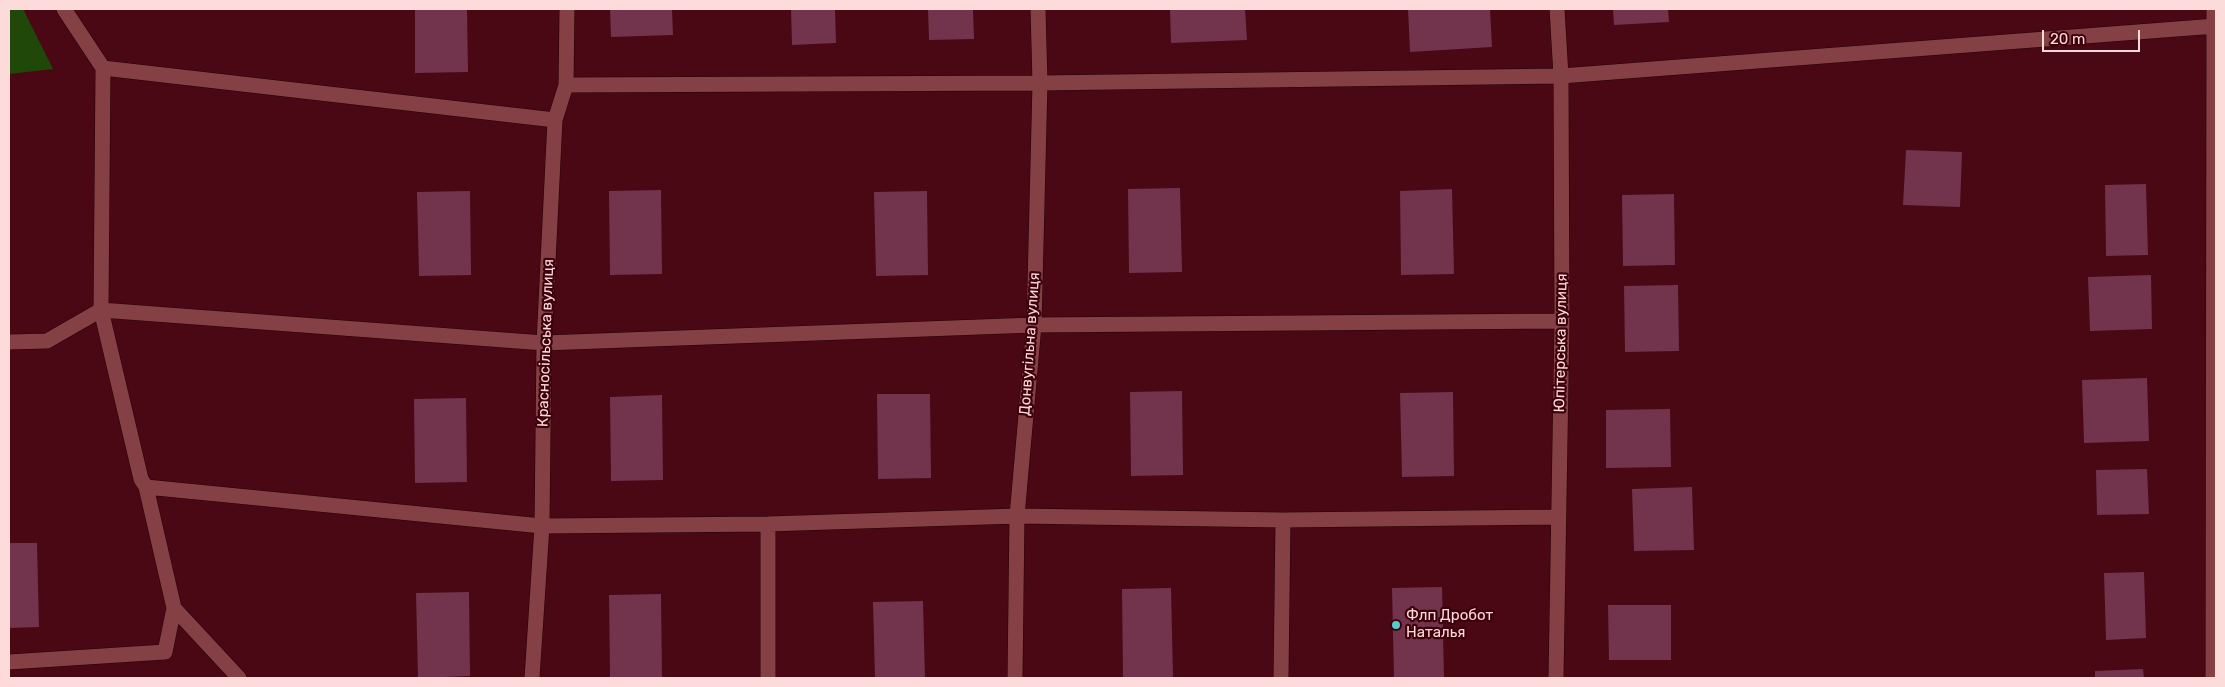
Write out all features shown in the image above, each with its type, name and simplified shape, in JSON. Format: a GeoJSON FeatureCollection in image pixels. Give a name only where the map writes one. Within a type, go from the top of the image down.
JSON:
{"type":"FeatureCollection","features":[{"type":"Feature","properties":{"kind":"street"},"geometry":{"type":"LineString","coordinates":[[9,662],[165,652],[174,608],[146,487],[141,479],[101,310],[104,68],[64,9]]}},
{"type":"Feature","properties":{"kind":"street","name":"Красносільська вулиця"},"geometry":{"type":"LineString","coordinates":[[532,678],[542,526],[544,343],[555,120],[566,85],[567,9]]}},
{"type":"Feature","properties":{"kind":"street","name":"Донвугільна вулиця"},"geometry":{"type":"LineString","coordinates":[[1015,678],[1018,516],[1034,325],[1040,83],[1038,9]]}},
{"type":"Feature","properties":{"kind":"street","name":"Юпітерська вулиця"},"geometry":{"type":"LineString","coordinates":[[1556,678],[1557,517],[1562,321],[1561,76],[1557,9]]}},
{"type":"Feature","properties":{"kind":"street"},"geometry":{"type":"LineString","coordinates":[[2213,678],[2214,9]]}},
{"type":"Feature","properties":{"kind":"street"},"geometry":{"type":"LineString","coordinates":[[566,85],[1040,83],[1561,76],[2215,26]]}},
{"type":"Feature","properties":{"kind":"street"},"geometry":{"type":"LineString","coordinates":[[104,68],[555,120]]}},
{"type":"Feature","properties":{"kind":"street"},"geometry":{"type":"LineString","coordinates":[[9,342],[47,341],[101,310],[544,343],[1034,325],[1562,321]]}},
{"type":"Feature","properties":{"kind":"street"},"geometry":{"type":"LineString","coordinates":[[146,487],[542,526],[768,524],[1018,516],[1283,520],[1557,517]]}},
{"type":"Feature","properties":{"kind":"street"},"geometry":{"type":"LineString","coordinates":[[1281,678],[1283,520]]}},
{"type":"Feature","properties":{"kind":"street"},"geometry":{"type":"LineString","coordinates":[[768,524],[768,678]]}},
{"type":"Feature","properties":{"kind":"street"},"geometry":{"type":"LineString","coordinates":[[174,608],[239,678]]}},
{"type":"Feature","properties":{"kind":"green space"},"geometry":{"type":"Polygon","coordinates":[[[9,9],[23,9],[53,69],[9,74],[9,9]]]}},
{"type":"Feature","properties":{"kind":"building"},"geometry":{"type":"Polygon","coordinates":[[[415,9],[467,9],[468,72],[415,73],[415,9]]]}},
{"type":"Feature","properties":{"kind":"building"},"geometry":{"type":"Polygon","coordinates":[[[610,9],[672,9],[673,35],[611,37],[610,9]]]}},
{"type":"Feature","properties":{"kind":"building"},"geometry":{"type":"Polygon","coordinates":[[[791,9],[835,9],[836,43],[792,45],[791,9]]]}},
{"type":"Feature","properties":{"kind":"building"},"geometry":{"type":"Polygon","coordinates":[[[928,9],[973,9],[974,39],[929,40],[928,9]]]}},
{"type":"Feature","properties":{"kind":"building"},"geometry":{"type":"Polygon","coordinates":[[[1170,9],[1245,9],[1247,40],[1171,43],[1170,9]]]}},
{"type":"Feature","properties":{"kind":"building"},"geometry":{"type":"Polygon","coordinates":[[[1408,9],[1490,9],[1492,47],[1410,52],[1408,9]]]}},
{"type":"Feature","properties":{"kind":"building"},"geometry":{"type":"Polygon","coordinates":[[[1613,9],[1668,9],[1669,22],[1614,25],[1613,9]]]}},
{"type":"Feature","properties":{"kind":"building"},"geometry":{"type":"Polygon","coordinates":[[[1906,150],[1962,152],[1960,207],[1903,205],[1906,150]]]}},
{"type":"Feature","properties":{"kind":"building"},"geometry":{"type":"Polygon","coordinates":[[[2146,184],[2148,255],[2106,256],[2105,185],[2146,184]]]}},
{"type":"Feature","properties":{"kind":"building"},"geometry":{"type":"Polygon","coordinates":[[[1180,188],[1182,272],[1129,273],[1128,189],[1180,188]]]}},
{"type":"Feature","properties":{"kind":"building"},"geometry":{"type":"Polygon","coordinates":[[[1452,189],[1454,274],[1401,275],[1400,191],[1452,189]]]}},
{"type":"Feature","properties":{"kind":"building"},"geometry":{"type":"Polygon","coordinates":[[[661,190],[662,274],[610,275],[609,191],[661,190]]]}},
{"type":"Feature","properties":{"kind":"building"},"geometry":{"type":"Polygon","coordinates":[[[470,191],[471,275],[419,276],[417,192],[470,191]]]}},
{"type":"Feature","properties":{"kind":"building"},"geometry":{"type":"Polygon","coordinates":[[[927,191],[928,275],[876,276],[874,192],[927,191]]]}},
{"type":"Feature","properties":{"kind":"building"},"geometry":{"type":"Polygon","coordinates":[[[1674,194],[1675,265],[1623,266],[1622,195],[1674,194]]]}},
{"type":"Feature","properties":{"kind":"building"},"geometry":{"type":"Polygon","coordinates":[[[2151,275],[2152,329],[2090,331],[2088,277],[2151,275]]]}},
{"type":"Feature","properties":{"kind":"building"},"geometry":{"type":"Polygon","coordinates":[[[1678,285],[1679,351],[1625,352],[1624,286],[1678,285]]]}},
{"type":"Feature","properties":{"kind":"building"},"geometry":{"type":"Polygon","coordinates":[[[2147,378],[2149,441],[2084,443],[2082,380],[2147,378]]]}},
{"type":"Feature","properties":{"kind":"building"},"geometry":{"type":"Polygon","coordinates":[[[1182,391],[1183,475],[1131,476],[1130,392],[1182,391]]]}},
{"type":"Feature","properties":{"kind":"building"},"geometry":{"type":"Polygon","coordinates":[[[1453,392],[1454,476],[1402,477],[1400,393],[1453,392]]]}},
{"type":"Feature","properties":{"kind":"building"},"geometry":{"type":"Polygon","coordinates":[[[877,394],[930,394],[931,478],[878,479],[877,394]]]}},
{"type":"Feature","properties":{"kind":"building"},"geometry":{"type":"Polygon","coordinates":[[[662,395],[663,480],[611,481],[610,397],[662,395]]]}},
{"type":"Feature","properties":{"kind":"building"},"geometry":{"type":"Polygon","coordinates":[[[466,398],[467,482],[415,483],[414,399],[466,398]]]}},
{"type":"Feature","properties":{"kind":"building"},"geometry":{"type":"Polygon","coordinates":[[[1670,409],[1671,467],[1606,468],[1606,410],[1670,409]]]}},
{"type":"Feature","properties":{"kind":"building"},"geometry":{"type":"Polygon","coordinates":[[[2147,469],[2149,514],[2097,515],[2096,470],[2147,469]]]}},
{"type":"Feature","properties":{"kind":"building"},"geometry":{"type":"Polygon","coordinates":[[[1692,487],[1694,550],[1634,551],[1632,489],[1692,487]]]}},
{"type":"Feature","properties":{"kind":"building"},"geometry":{"type":"Polygon","coordinates":[[[9,543],[37,543],[39,627],[9,628],[9,543]]]}},
{"type":"Feature","properties":{"kind":"building"},"geometry":{"type":"Polygon","coordinates":[[[2144,572],[2146,638],[2106,640],[2104,573],[2144,572]]]}},
{"type":"Feature","properties":{"kind":"building"},"geometry":{"type":"Polygon","coordinates":[[[1442,587],[1444,678],[1394,678],[1392,588],[1442,587]]]}},
{"type":"Feature","properties":{"kind":"building"},"geometry":{"type":"Polygon","coordinates":[[[1171,588],[1173,678],[1123,678],[1122,589],[1171,588]]]}},
{"type":"Feature","properties":{"kind":"building"},"geometry":{"type":"Polygon","coordinates":[[[469,592],[470,676],[418,678],[416,593],[469,592]]]}},
{"type":"Feature","properties":{"kind":"building"},"geometry":{"type":"Polygon","coordinates":[[[661,594],[662,678],[610,678],[609,595],[661,594]]]}},
{"type":"Feature","properties":{"kind":"building"},"geometry":{"type":"Polygon","coordinates":[[[923,601],[925,678],[875,678],[873,602],[923,601]]]}},
{"type":"Feature","properties":{"kind":"building"},"geometry":{"type":"Polygon","coordinates":[[[1608,605],[1671,605],[1671,660],[1609,660],[1608,605]]]}},
{"type":"Feature","properties":{"kind":"building"},"geometry":{"type":"Polygon","coordinates":[[[2143,669],[2144,678],[2095,678],[2095,671],[2143,669]]]}},
{"type":"Feature","properties":{"kind":"place","name":"Флп Дробот Наталья"},"geometry":{"type":"Point","coordinates":[1396,625]}}]}
